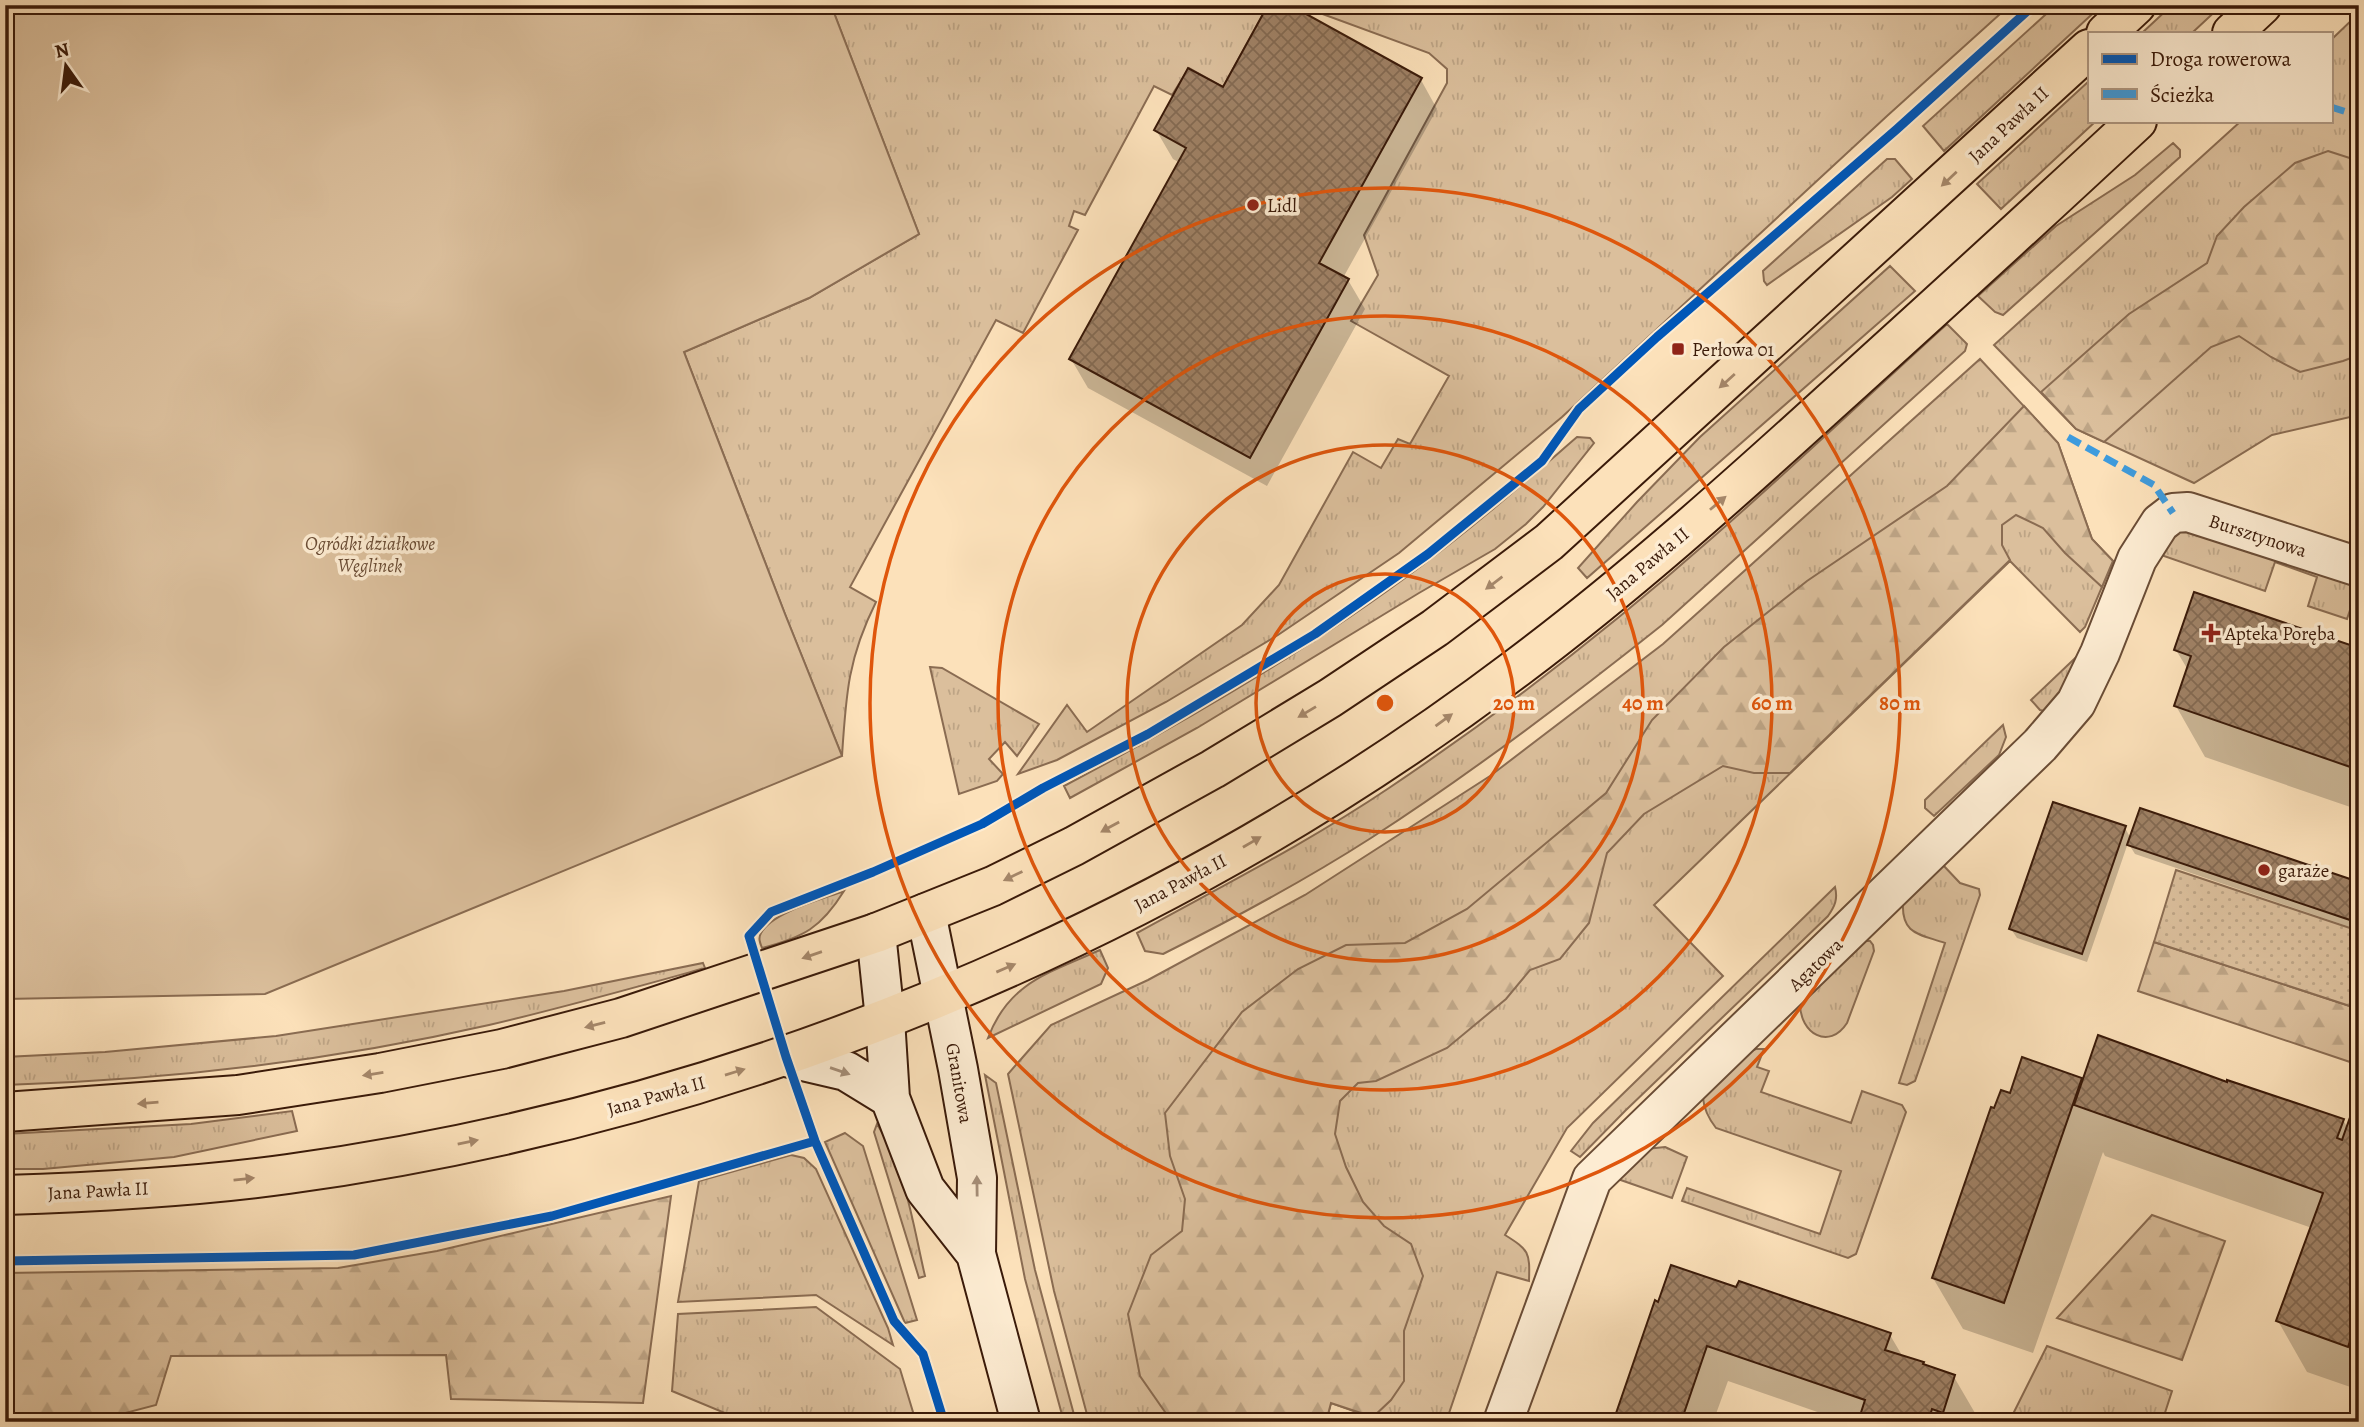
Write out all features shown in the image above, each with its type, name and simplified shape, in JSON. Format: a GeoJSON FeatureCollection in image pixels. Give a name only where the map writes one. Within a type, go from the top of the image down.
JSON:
{"type":"FeatureCollection","features":[{"type":"Feature","properties":{"kind":"main road"},"geometry":{"type":"LineString","coordinates":[[2107,32],[2136,5]]}},
{"type":"Feature","properties":{"kind":"main road"},"geometry":{"type":"LineString","coordinates":[[2233,32],[2262,5]]}},
{"type":"Feature","properties":{"kind":"main road","name":"Jana Pawła II"},"geometry":{"type":"LineString","coordinates":[[5,1112],[239,1095],[380,1073],[502,1049],[621,1018],[876,933],[993,886],[1074,846],[1213,769],[1330,698],[1445,620],[1549,542],[2088,50]]}},
{"type":"Feature","properties":{"kind":"main road","name":"Jana Pawła II"},"geometry":{"type":"LineString","coordinates":[[5,1195],[71,1193],[284,1175],[523,1131],[647,1099],[786,1057],[1026,960],[1108,920],[1238,850],[1346,787],[1516,669],[1606,598],[1734,490],[2136,122]]}},
{"type":"Feature","properties":{"kind":"street","name":"Bursztynowa"},"geometry":{"type":"LineString","coordinates":[[2160,523],[2173,513],[2188,512],[2359,567]]}},
{"type":"Feature","properties":{"kind":"street","name":"Agatowa"},"geometry":{"type":"LineString","coordinates":[[1503,1422],[1592,1179],[2040,745],[2076,703],[2100,653],[2137,559],[2160,523]]}},
{"type":"Feature","properties":{"kind":"street","name":"Granitowa"},"geometry":{"type":"LineString","coordinates":[[926,914],[977,1178],[976,1254],[1021,1422]]}},
{"type":"Feature","properties":{"kind":"street","name":"Granitowa"},"geometry":{"type":"LineString","coordinates":[[876,933],[890,1098],[925,1189],[976,1254]]}},
{"type":"Feature","properties":{"kind":"street"},"geometry":{"type":"LineString","coordinates":[[786,1057],[846,1071],[890,1098]]}},
{"type":"Feature","properties":{"kind":"green space","name":"Ogródki działkowe Węglinek"},"geometry":{"type":"Polygon","coordinates":[[[5,5],[831,5],[919,234],[809,298],[684,352],[842,756],[265,994],[5,999],[5,5]]]}},
{"type":"Feature","properties":{"kind":"green space"},"geometry":{"type":"Polygon","coordinates":[[[831,5],[1268,5],[1223,87],[1189,68],[1172,95],[1154,86],[1085,215],[1074,211],[1069,226],[1078,230],[1023,333],[996,320],[850,587],[876,602],[859,641],[850,677],[842,756],[684,352],[809,298],[919,234],[831,5]]]}},
{"type":"Feature","properties":{"kind":"green space"},"geometry":{"type":"Polygon","coordinates":[[[1298,5],[2010,5],[1562,417],[1399,553],[1278,635],[1166,702],[1057,760],[1018,774],[1067,705],[1087,732],[1242,625],[1279,585],[1353,452],[1381,468],[1398,439],[1410,444],[1449,376],[1351,321],[1378,275],[1364,235],[1447,83],[1447,69],[1429,53],[1298,5]]]}},
{"type":"Feature","properties":{"kind":"green space"},"geometry":{"type":"Polygon","coordinates":[[[2056,5],[2102,5],[1944,151],[1923,126],[2056,5]]]}},
{"type":"Feature","properties":{"kind":"green space"},"geometry":{"type":"Polygon","coordinates":[[[2172,5],[2222,5],[2193,32],[2143,32],[2172,5]]]}},
{"type":"Feature","properties":{"kind":"green space"},"geometry":{"type":"Polygon","coordinates":[[[2359,13],[2359,415],[2272,435],[2194,483],[2076,429],[1994,345],[2240,122],[2332,122],[2332,39],[2359,13]]]}},
{"type":"Feature","properties":{"kind":"green space"},"geometry":{"type":"Polygon","coordinates":[[[2088,82],[2088,122],[2095,122],[2001,209],[1977,184],[2088,82]]]}},
{"type":"Feature","properties":{"kind":"green space"},"geometry":{"type":"Polygon","coordinates":[[[2173,143],[2180,150],[2180,157],[2003,315],[1995,312],[1978,296],[2056,226],[2135,175],[2173,143]]]}},
{"type":"Feature","properties":{"kind":"green space"},"geometry":{"type":"Polygon","coordinates":[[[2328,151],[2359,161],[2359,355],[2300,372],[2239,336],[2211,347],[2104,442],[2076,429],[2041,392],[2129,314],[2207,263],[2217,236],[2244,207],[2295,163],[2328,151]]]}},
{"type":"Feature","properties":{"kind":"green space"},"geometry":{"type":"Polygon","coordinates":[[[1887,159],[1895,159],[1912,179],[1892,197],[1767,285],[1763,271],[1887,159]]]}},
{"type":"Feature","properties":{"kind":"green space"},"geometry":{"type":"Polygon","coordinates":[[[1890,266],[1915,291],[1587,578],[1578,568],[1700,437],[1890,266]]]}},
{"type":"Feature","properties":{"kind":"green space"},"geometry":{"type":"Polygon","coordinates":[[[1947,324],[1967,344],[1965,351],[1662,625],[1627,653],[1483,762],[1346,854],[1163,954],[1145,951],[1137,933],[1359,808],[1473,730],[1555,668],[1712,538],[1947,324]]]}},
{"type":"Feature","properties":{"kind":"green space"},"geometry":{"type":"Polygon","coordinates":[[[1980,359],[2058,443],[2092,539],[2113,561],[2085,627],[2080,632],[2010,561],[1654,905],[1723,976],[1567,1128],[1505,1235],[1519,1244],[1526,1253],[1529,1281],[1497,1272],[1446,1422],[1385,1422],[1331,1403],[1326,1422],[1089,1422],[1054,1291],[1008,1074],[1051,1025],[1148,980],[1305,895],[1490,776],[1663,644],[1980,359]]]}},
{"type":"Feature","properties":{"kind":"green space"},"geometry":{"type":"Polygon","coordinates":[[[2024,406],[2058,443],[2092,539],[2113,561],[2102,587],[2065,553],[2043,528],[2016,515],[2002,525],[2002,545],[2010,560],[1790,773],[1754,773],[1723,766],[1644,814],[1607,853],[1589,923],[1560,959],[1530,970],[1506,999],[1447,1048],[1376,1081],[1358,1083],[1340,1101],[1335,1134],[1346,1167],[1363,1202],[1384,1226],[1411,1244],[1423,1276],[1404,1331],[1404,1381],[1391,1400],[1373,1417],[1331,1403],[1326,1422],[1172,1422],[1140,1376],[1128,1314],[1151,1255],[1182,1231],[1185,1199],[1170,1156],[1165,1113],[1242,1012],[1298,969],[1346,945],[1405,943],[1467,909],[1606,793],[1652,720],[1724,647],[1807,581],[1947,486],[2024,406]]]}},
{"type":"Feature","properties":{"kind":"green space"},"geometry":{"type":"Polygon","coordinates":[[[1577,437],[1590,438],[1594,443],[1543,507],[1495,549],[1197,728],[1070,798],[1064,786],[1247,683],[1379,597],[1461,535],[1577,437]]]}},
{"type":"Feature","properties":{"kind":"green space"},"geometry":{"type":"Polygon","coordinates":[[[2185,530],[2200,531],[2358,586],[2347,619],[2308,606],[2317,577],[2275,562],[2265,591],[2161,555],[2174,534],[2185,530]]]}},
{"type":"Feature","properties":{"kind":"green space"},"geometry":{"type":"Polygon","coordinates":[[[2091,643],[2064,693],[2044,711],[2040,710],[2031,700],[2091,643]]]}},
{"type":"Feature","properties":{"kind":"green space"},"geometry":{"type":"Polygon","coordinates":[[[930,667],[942,668],[1039,724],[1017,756],[1005,742],[989,759],[1003,774],[997,781],[959,794],[930,667]]]}},
{"type":"Feature","properties":{"kind":"green space"},"geometry":{"type":"Polygon","coordinates":[[[2003,725],[2006,737],[1999,755],[1934,816],[1925,808],[1925,800],[2003,725]]]}},
{"type":"Feature","properties":{"kind":"green space"},"geometry":{"type":"Polygon","coordinates":[[[1943,865],[1960,883],[1979,889],[1980,895],[1915,1081],[1907,1085],[1899,1083],[1945,943],[1914,932],[1905,921],[1903,902],[1943,865]]]}},
{"type":"Feature","properties":{"kind":"green space"},"geometry":{"type":"Polygon","coordinates":[[[2176,870],[2359,931],[2359,1009],[2154,942],[2176,870]]]}},
{"type":"Feature","properties":{"kind":"green space"},"geometry":{"type":"Polygon","coordinates":[[[1835,887],[1835,902],[1828,916],[1580,1157],[1571,1151],[1593,1123],[1835,887]]]}},
{"type":"Feature","properties":{"kind":"green space"},"geometry":{"type":"Polygon","coordinates":[[[844,891],[836,904],[810,929],[789,940],[762,948],[760,935],[767,925],[799,907],[844,891]]]}},
{"type":"Feature","properties":{"kind":"green space"},"geometry":{"type":"Polygon","coordinates":[[[1866,941],[1870,941],[1874,951],[1847,1023],[1832,1036],[1817,1035],[1805,1023],[1800,1004],[1866,941]]]}},
{"type":"Feature","properties":{"kind":"green space"},"geometry":{"type":"Polygon","coordinates":[[[2154,942],[2359,1009],[2359,1065],[2138,991],[2154,942]]]}},
{"type":"Feature","properties":{"kind":"green space"},"geometry":{"type":"Polygon","coordinates":[[[1100,950],[1108,968],[1101,984],[988,1038],[1007,1004],[1019,992],[1048,973],[1100,950]]]}},
{"type":"Feature","properties":{"kind":"green space"},"geometry":{"type":"Polygon","coordinates":[[[703,963],[705,968],[543,1012],[370,1049],[188,1073],[5,1085],[5,1057],[105,1052],[276,1036],[564,991],[703,963]]]}},
{"type":"Feature","properties":{"kind":"green space"},"geometry":{"type":"Polygon","coordinates":[[[1764,1049],[1757,1067],[1769,1071],[1761,1092],[1851,1123],[1862,1091],[1902,1105],[1906,1112],[1856,1254],[1848,1258],[1682,1201],[1687,1188],[1820,1234],[1841,1171],[1716,1128],[1706,1110],[1703,1098],[1749,1052],[1764,1049]]]}},
{"type":"Feature","properties":{"kind":"green space"},"geometry":{"type":"Polygon","coordinates":[[[985,1075],[996,1083],[1035,1270],[1076,1422],[1064,1422],[1025,1279],[985,1075]]]}},
{"type":"Feature","properties":{"kind":"green space"},"geometry":{"type":"Polygon","coordinates":[[[292,1111],[297,1131],[174,1157],[43,1169],[5,1169],[5,1134],[191,1124],[292,1111]]]}},
{"type":"Feature","properties":{"kind":"green space"},"geometry":{"type":"Polygon","coordinates":[[[877,1124],[902,1178],[925,1276],[919,1278],[874,1132],[877,1124]]]}},
{"type":"Feature","properties":{"kind":"green space"},"geometry":{"type":"Polygon","coordinates":[[[845,1133],[863,1146],[917,1320],[905,1323],[825,1142],[845,1133]]]}},
{"type":"Feature","properties":{"kind":"green space"},"geometry":{"type":"Polygon","coordinates":[[[1665,1147],[1687,1157],[1672,1198],[1615,1178],[1646,1149],[1665,1147]]]}},
{"type":"Feature","properties":{"kind":"green space"},"geometry":{"type":"Polygon","coordinates":[[[791,1155],[804,1158],[816,1169],[888,1328],[893,1345],[816,1295],[678,1302],[699,1181],[791,1155]]]}},
{"type":"Feature","properties":{"kind":"green space"},"geometry":{"type":"Polygon","coordinates":[[[671,1196],[643,1403],[451,1399],[446,1355],[171,1356],[156,1405],[102,1419],[100,1422],[5,1422],[5,1273],[338,1268],[437,1251],[671,1196]]]}},
{"type":"Feature","properties":{"kind":"green space"},"geometry":{"type":"Polygon","coordinates":[[[2152,1215],[2225,1241],[2182,1360],[2057,1318],[2152,1215]]]}},
{"type":"Feature","properties":{"kind":"green space"},"geometry":{"type":"Polygon","coordinates":[[[816,1307],[900,1369],[916,1422],[740,1422],[737,1418],[672,1391],[678,1314],[816,1307]]]}},
{"type":"Feature","properties":{"kind":"green space"},"geometry":{"type":"Polygon","coordinates":[[[2047,1346],[2172,1391],[2162,1422],[2009,1422],[2047,1346]]]}},
{"type":"Feature","properties":{"kind":"building","name":"Lidl"},"geometry":{"type":"Polygon","coordinates":[[[1268,5],[1290,5],[1422,78],[1319,263],[1349,279],[1250,458],[1069,359],[1186,148],[1154,130],[1188,68],[1223,87],[1268,5]]]}},
{"type":"Feature","properties":{"kind":"building"},"geometry":{"type":"Polygon","coordinates":[[[2194,592],[2359,648],[2359,770],[2174,706],[2191,656],[2174,650],[2194,592]]]}},
{"type":"Feature","properties":{"kind":"building"},"geometry":{"type":"Polygon","coordinates":[[[2053,802],[2126,826],[2082,954],[2009,929],[2053,802]]]}},
{"type":"Feature","properties":{"kind":"building","name":"garaże"},"geometry":{"type":"Polygon","coordinates":[[[2140,808],[2359,882],[2359,923],[2127,845],[2140,808]]]}},
{"type":"Feature","properties":{"kind":"building"},"geometry":{"type":"Polygon","coordinates":[[[2098,1035],[2227,1082],[2344,1119],[2337,1138],[2342,1140],[2354,1106],[2359,1107],[2359,1314],[2348,1347],[2276,1321],[2323,1193],[2074,1105],[2098,1035]]]}},
{"type":"Feature","properties":{"kind":"building"},"geometry":{"type":"Polygon","coordinates":[[[2022,1057],[2082,1078],[2004,1303],[1932,1278],[1991,1107],[1994,1108],[2001,1090],[2010,1093],[2022,1057]]]}},
{"type":"Feature","properties":{"kind":"building"},"geometry":{"type":"Polygon","coordinates":[[[1671,1265],[1736,1287],[1739,1281],[1891,1333],[1885,1350],[1955,1375],[1943,1413],[1932,1409],[1928,1422],[1858,1422],[1865,1400],[1707,1346],[1681,1422],[1613,1422],[1655,1300],[1658,1302],[1671,1265]]]}},
{"type":"Feature","properties":{"kind":"marked path"},"geometry":{"type":"LineString","coordinates":[[2332,107],[2353,114],[2359,121]]}},
{"type":"Feature","properties":{"kind":"marked path"},"geometry":{"type":"LineString","coordinates":[[2068,437],[2154,485],[2173,513]]}},
{"type":"Feature","properties":{"kind":"cycle path"},"geometry":{"type":"LineString","coordinates":[[944,1422],[923,1354],[894,1321],[815,1141],[749,936],[771,912],[873,872],[982,824],[1043,788],[1148,734],[1315,634],[1428,554],[1542,461],[1579,409],[2034,5]]}},
{"type":"Feature","properties":{"kind":"cycle path"},"geometry":{"type":"LineString","coordinates":[[5,1261],[354,1255],[552,1216],[815,1141]]}},
{"type":"Feature","properties":{"kind":"place","name":"Lidl"},"geometry":{"type":"Point","coordinates":[1253,205]}},
{"type":"Feature","properties":{"kind":"place","name":"Perłowa 01"},"geometry":{"type":"Point","coordinates":[1678,349]}},
{"type":"Feature","properties":{"kind":"place","name":"Apteka Poręba"},"geometry":{"type":"Point","coordinates":[2211,633]}},
{"type":"Feature","properties":{"kind":"place","name":"garaże"},"geometry":{"type":"Point","coordinates":[2264,870]}}]}
